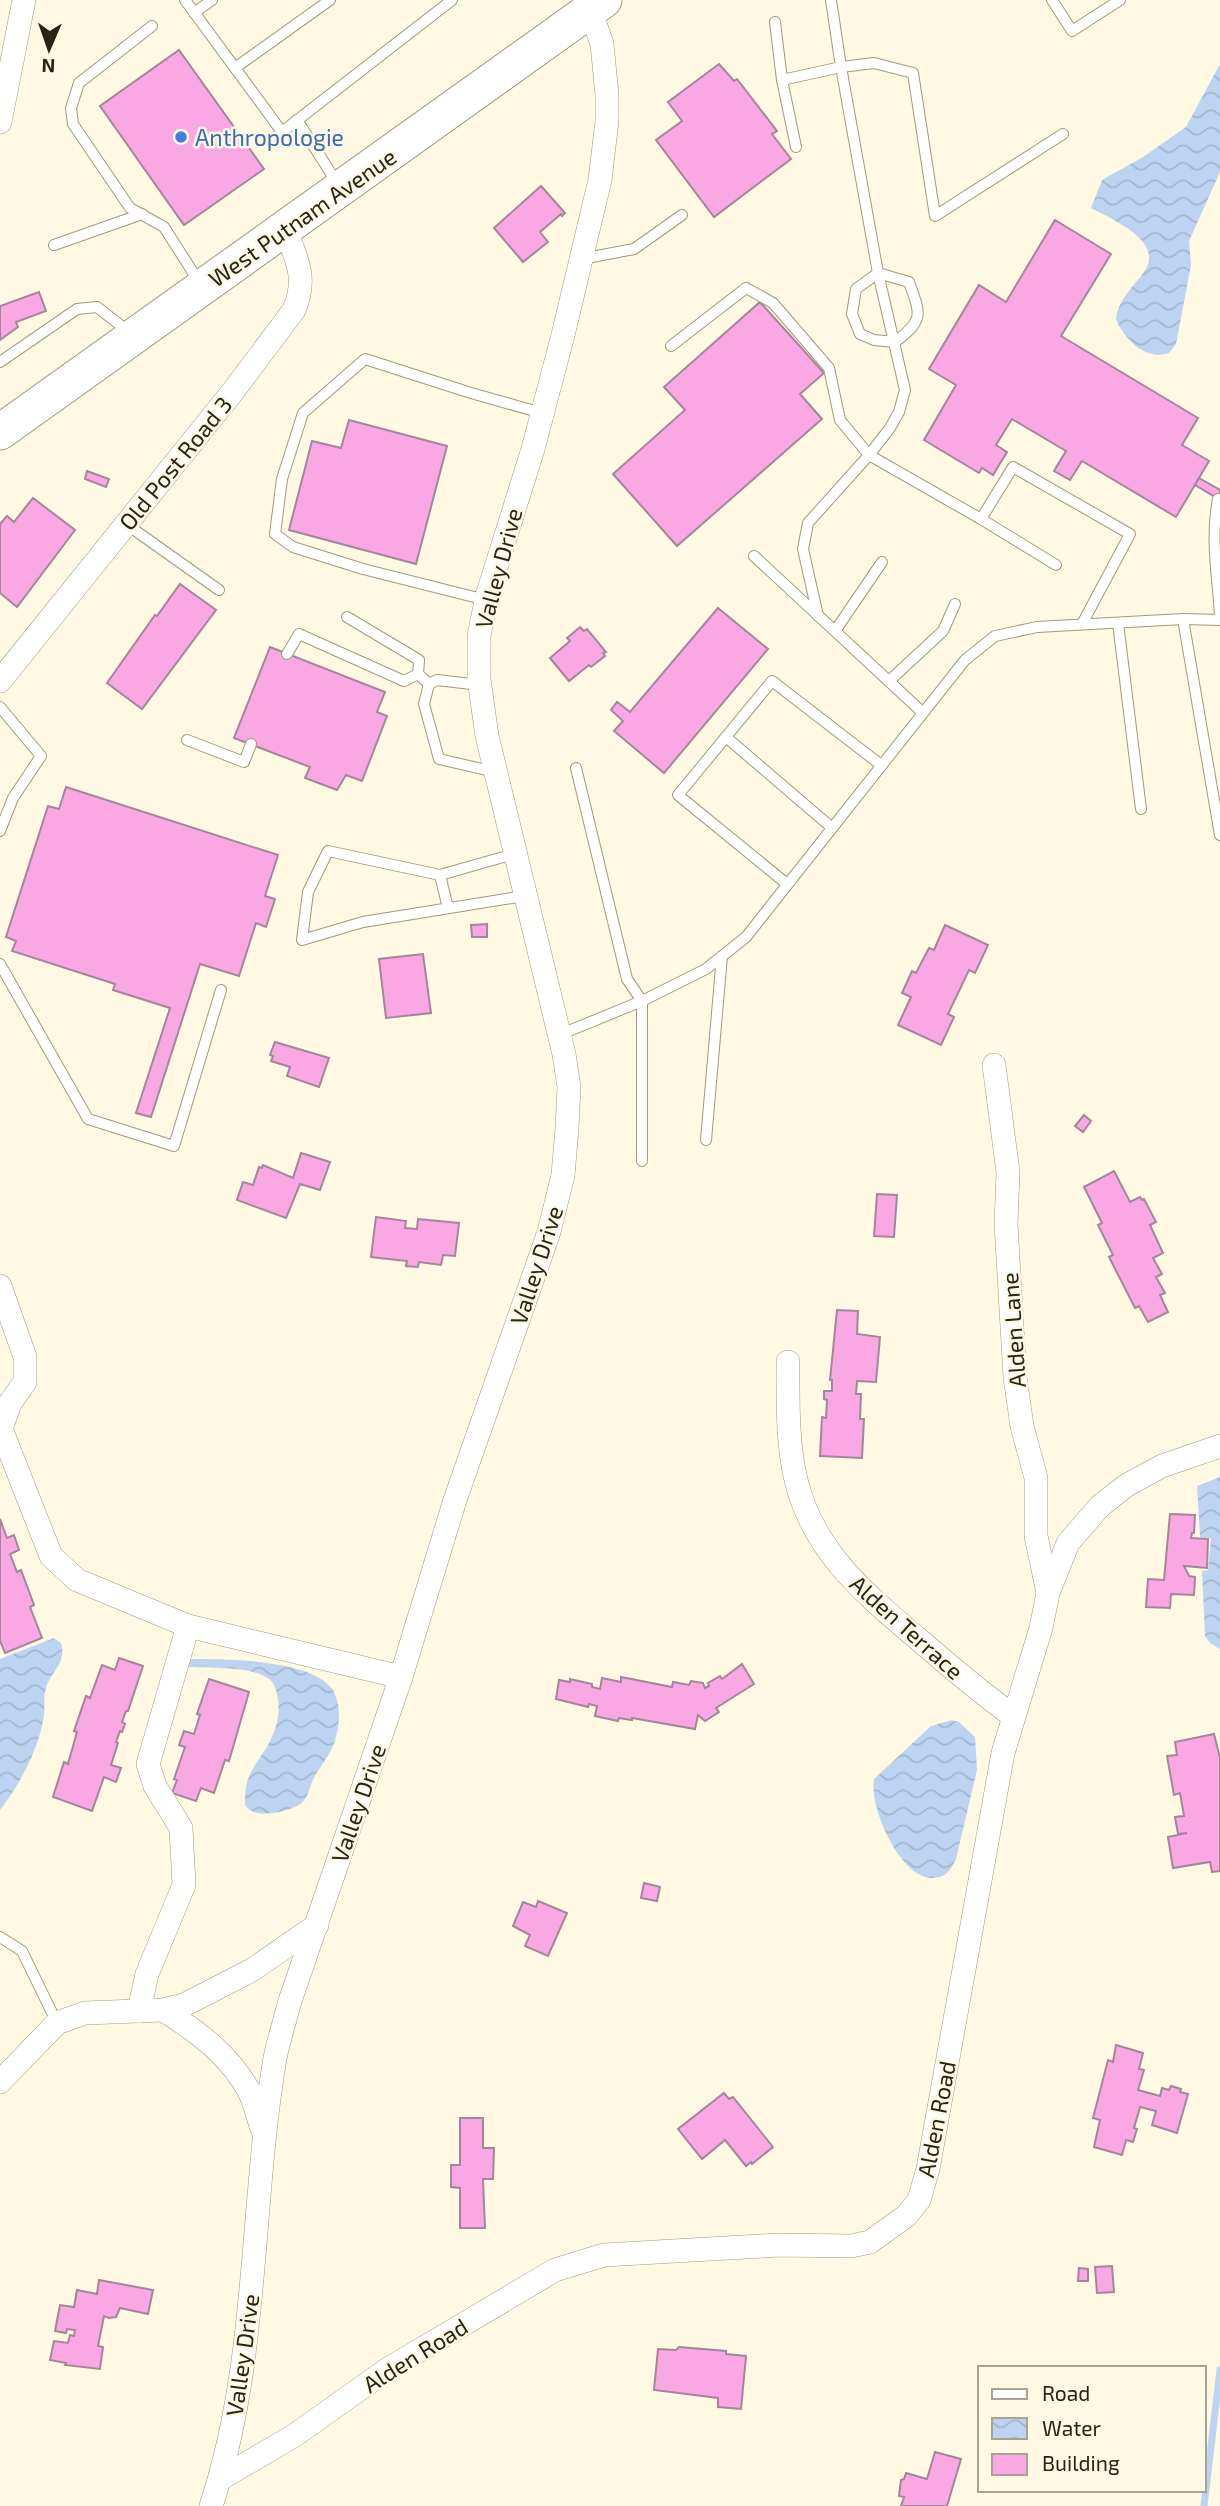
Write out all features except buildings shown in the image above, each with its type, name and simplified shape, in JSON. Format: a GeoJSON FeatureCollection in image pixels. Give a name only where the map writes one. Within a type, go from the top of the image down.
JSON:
{"type":"FeatureCollection","features":[{"type":"Feature","properties":{"kind":"main road","name":"West Putnam Avenue"},"geometry":{"type":"LineString","coordinates":[[0,432],[597,5]]}},
{"type":"Feature","properties":{"kind":"street"},"geometry":{"type":"LineString","coordinates":[[0,122],[24,0]]}},
{"type":"Feature","properties":{"kind":"street","name":"Valley Drive"},"geometry":{"type":"LineString","coordinates":[[211,2506],[220,2479],[246,2350],[264,2136],[276,2055],[290,2001],[401,1677],[455,1500],[549,1232],[563,1175],[569,1087],[487,736],[480,685],[479,636],[486,600],[542,413],[600,180],[607,121],[607,95],[597,5]]}},
{"type":"Feature","properties":{"kind":"street","name":"Old Post Road 3"},"geometry":{"type":"LineString","coordinates":[[0,681],[234,390],[294,310],[300,295],[302,277],[285,228]]}},
{"type":"Feature","properties":{"kind":"street","name":"Alden Lane"},"geometry":{"type":"LineString","coordinates":[[994,1065],[1008,1172],[1006,1224],[1015,1377],[1022,1426],[1036,1479],[1037,1536],[1048,1593]]}},
{"type":"Feature","properties":{"kind":"street"},"geometry":{"type":"LineString","coordinates":[[0,1286],[25,1357],[25,1382],[10,1403],[1,1429],[51,1556],[77,1580],[188,1626],[401,1677]]}},
{"type":"Feature","properties":{"kind":"street","name":"Alden Terrace"},"geometry":{"type":"LineString","coordinates":[[788,1362],[790,1441],[796,1481],[812,1523],[830,1555],[868,1598],[973,1687],[1013,1716]]}},
{"type":"Feature","properties":{"kind":"street","name":"Alden Road"},"geometry":{"type":"LineString","coordinates":[[220,2479],[295,2435],[388,2369],[555,2270],[604,2255],[779,2245],[851,2246],[870,2242],[906,2216],[919,2200],[929,2169],[1003,1753],[1037,1640],[1048,1593],[1068,1543],[1100,1506],[1127,1485],[1162,1466],[1220,1446]]}},
{"type":"Feature","properties":{"kind":"street"},"geometry":{"type":"LineString","coordinates":[[139,2011],[147,1974],[184,1885],[181,1828],[155,1786],[148,1764],[188,1626]]}},
{"type":"Feature","properties":{"kind":"street"},"geometry":{"type":"LineString","coordinates":[[0,2082],[57,2023],[85,2013],[163,2010],[184,2004],[251,1970],[317,1924]]}},
{"type":"Feature","properties":{"kind":"street"},"geometry":{"type":"LineString","coordinates":[[163,2010],[196,2031],[231,2064],[250,2093],[264,2136]]}},
{"type":"Feature","properties":{"kind":"lane"},"geometry":{"type":"LineString","coordinates":[[185,0],[282,132],[452,0]]}},
{"type":"Feature","properties":{"kind":"lane"},"geometry":{"type":"LineString","coordinates":[[194,13],[212,0]]}},
{"type":"Feature","properties":{"kind":"lane"},"geometry":{"type":"LineString","coordinates":[[235,68],[330,0]]}},
{"type":"Feature","properties":{"kind":"lane"},"geometry":{"type":"LineString","coordinates":[[818,616],[803,549],[808,523],[890,428],[900,412],[905,390],[878,273],[831,0]]}},
{"type":"Feature","properties":{"kind":"lane"},"geometry":{"type":"LineString","coordinates":[[1052,0],[1072,31],[1120,0]]}},
{"type":"Feature","properties":{"kind":"lane"},"geometry":{"type":"LineString","coordinates":[[775,22],[782,80],[796,146]]}},
{"type":"Feature","properties":{"kind":"lane"},"geometry":{"type":"LineString","coordinates":[[152,26],[79,83],[71,108],[73,124],[130,208],[164,227],[203,287]]}},
{"type":"Feature","properties":{"kind":"lane"},"geometry":{"type":"LineString","coordinates":[[782,80],[874,63],[913,73],[935,216],[1063,134]]}},
{"type":"Feature","properties":{"kind":"lane"},"geometry":{"type":"LineString","coordinates":[[297,120],[341,188]]}},
{"type":"Feature","properties":{"kind":"lane"},"geometry":{"type":"LineString","coordinates":[[54,245],[142,214]]}},
{"type":"Feature","properties":{"kind":"lane"},"geometry":{"type":"LineString","coordinates":[[581,259],[634,249],[682,215]]}},
{"type":"Feature","properties":{"kind":"lane"},"geometry":{"type":"LineString","coordinates":[[878,273],[909,282],[919,310],[913,328],[895,342],[874,340],[860,334],[852,314],[856,289],[878,273]]}},
{"type":"Feature","properties":{"kind":"lane"},"geometry":{"type":"LineString","coordinates":[[671,346],[746,288],[773,303],[829,368],[840,420],[869,455],[1056,565]]}},
{"type":"Feature","properties":{"kind":"lane"},"geometry":{"type":"LineString","coordinates":[[0,362],[77,309],[97,307],[134,336]]}},
{"type":"Feature","properties":{"kind":"lane"},"geometry":{"type":"LineString","coordinates":[[486,600],[363,569],[293,547],[275,534],[282,479],[303,413],[365,359],[542,413]]}},
{"type":"Feature","properties":{"kind":"lane"},"geometry":{"type":"LineString","coordinates":[[981,519],[1013,467],[1130,534],[1082,624]]}},
{"type":"Feature","properties":{"kind":"lane"},"geometry":{"type":"LineString","coordinates":[[559,1035],[642,1001],[706,969],[746,936],[965,660],[995,636],[1037,627],[1220,618],[1213,546],[1218,499]]}},
{"type":"Feature","properties":{"kind":"lane"},"geometry":{"type":"LineString","coordinates":[[126,524],[219,590]]}},
{"type":"Feature","properties":{"kind":"lane"},"geometry":{"type":"LineString","coordinates":[[754,556],[922,712]]}},
{"type":"Feature","properties":{"kind":"lane"},"geometry":{"type":"LineString","coordinates":[[835,631],[882,562]]}},
{"type":"Feature","properties":{"kind":"lane"},"geometry":{"type":"LineString","coordinates":[[888,681],[943,631],[955,604]]}},
{"type":"Feature","properties":{"kind":"lane"},"geometry":{"type":"LineString","coordinates":[[347,617],[419,660],[418,674]]}},
{"type":"Feature","properties":{"kind":"lane"},"geometry":{"type":"LineString","coordinates":[[1183,620],[1220,835]]}},
{"type":"Feature","properties":{"kind":"lane"},"geometry":{"type":"LineString","coordinates":[[1118,623],[1141,809]]}},
{"type":"Feature","properties":{"kind":"lane"},"geometry":{"type":"LineString","coordinates":[[287,654],[299,634],[404,681],[418,674]]}},
{"type":"Feature","properties":{"kind":"lane"},"geometry":{"type":"LineString","coordinates":[[418,674],[429,684]]}},
{"type":"Feature","properties":{"kind":"lane"},"geometry":{"type":"LineString","coordinates":[[480,685],[437,680],[429,684],[424,704],[439,759],[495,772]]}},
{"type":"Feature","properties":{"kind":"lane"},"geometry":{"type":"LineString","coordinates":[[787,884],[678,795],[772,681],[881,765]]}},
{"type":"Feature","properties":{"kind":"lane"},"geometry":{"type":"LineString","coordinates":[[0,707],[41,757],[13,798],[0,831]]}},
{"type":"Feature","properties":{"kind":"lane"},"geometry":{"type":"LineString","coordinates":[[726,737],[831,827]]}},
{"type":"Feature","properties":{"kind":"lane"},"geometry":{"type":"LineString","coordinates":[[187,740],[244,762],[250,744]]}},
{"type":"Feature","properties":{"kind":"lane"},"geometry":{"type":"LineString","coordinates":[[576,768],[627,979],[642,1001],[642,1161]]}},
{"type":"Feature","properties":{"kind":"lane"},"geometry":{"type":"LineString","coordinates":[[514,854],[440,875],[328,851],[308,892],[302,940],[363,922],[524,896]]}},
{"type":"Feature","properties":{"kind":"lane"},"geometry":{"type":"LineString","coordinates":[[440,875],[448,908]]}},
{"type":"Feature","properties":{"kind":"lane"},"geometry":{"type":"LineString","coordinates":[[706,1140],[722,956]]}},
{"type":"Feature","properties":{"kind":"lane"},"geometry":{"type":"LineString","coordinates":[[0,964],[88,1119],[174,1146],[221,990]]}},
{"type":"Feature","properties":{"kind":"lane"},"geometry":{"type":"LineString","coordinates":[[0,1937],[22,1951],[57,2023]]}},
{"type":"Feature","properties":{"kind":"water"},"geometry":{"type":"Polygon","coordinates":[[[1220,64],[1220,172],[1189,241],[1191,265],[1176,344],[1169,353],[1152,354],[1130,341],[1116,319],[1123,300],[1144,272],[1149,261],[1148,250],[1133,232],[1091,208],[1102,180],[1143,157],[1186,127],[1220,64]]]}},
{"type":"Feature","properties":{"kind":"water"},"geometry":{"type":"Polygon","coordinates":[[[1220,1477],[1220,1649],[1205,1636],[1202,1571],[1208,1570],[1211,1538],[1200,1537],[1197,1486],[1220,1477]]]}},
{"type":"Feature","properties":{"kind":"water"},"geometry":{"type":"Polygon","coordinates":[[[54,1638],[61,1643],[62,1656],[46,1688],[38,1741],[15,1789],[0,1810],[0,1659],[54,1638]]]}},
{"type":"Feature","properties":{"kind":"water"},"geometry":{"type":"Polygon","coordinates":[[[191,1659],[246,1661],[290,1667],[324,1681],[334,1692],[339,1716],[335,1740],[302,1803],[279,1812],[262,1813],[249,1810],[245,1805],[249,1777],[270,1741],[277,1720],[278,1699],[273,1683],[253,1672],[188,1667],[191,1659]]]}},
{"type":"Feature","properties":{"kind":"water"},"geometry":{"type":"Polygon","coordinates":[[[952,1720],[959,1722],[975,1737],[977,1770],[956,1859],[944,1875],[928,1878],[915,1872],[892,1844],[877,1808],[874,1779],[931,1726],[952,1720]]]}},
{"type":"Feature","properties":{"kind":"waterway"},"geometry":{"type":"LineString","coordinates":[[1206,2489],[1220,2370]]}},
{"type":"Feature","properties":{"kind":"waterway"},"geometry":{"type":"LineString","coordinates":[[1204,2506],[1206,2492]]}},
{"type":"Feature","properties":{"kind":"place","name":"Anthropologie"},"geometry":{"type":"Point","coordinates":[181,137]}}]}
